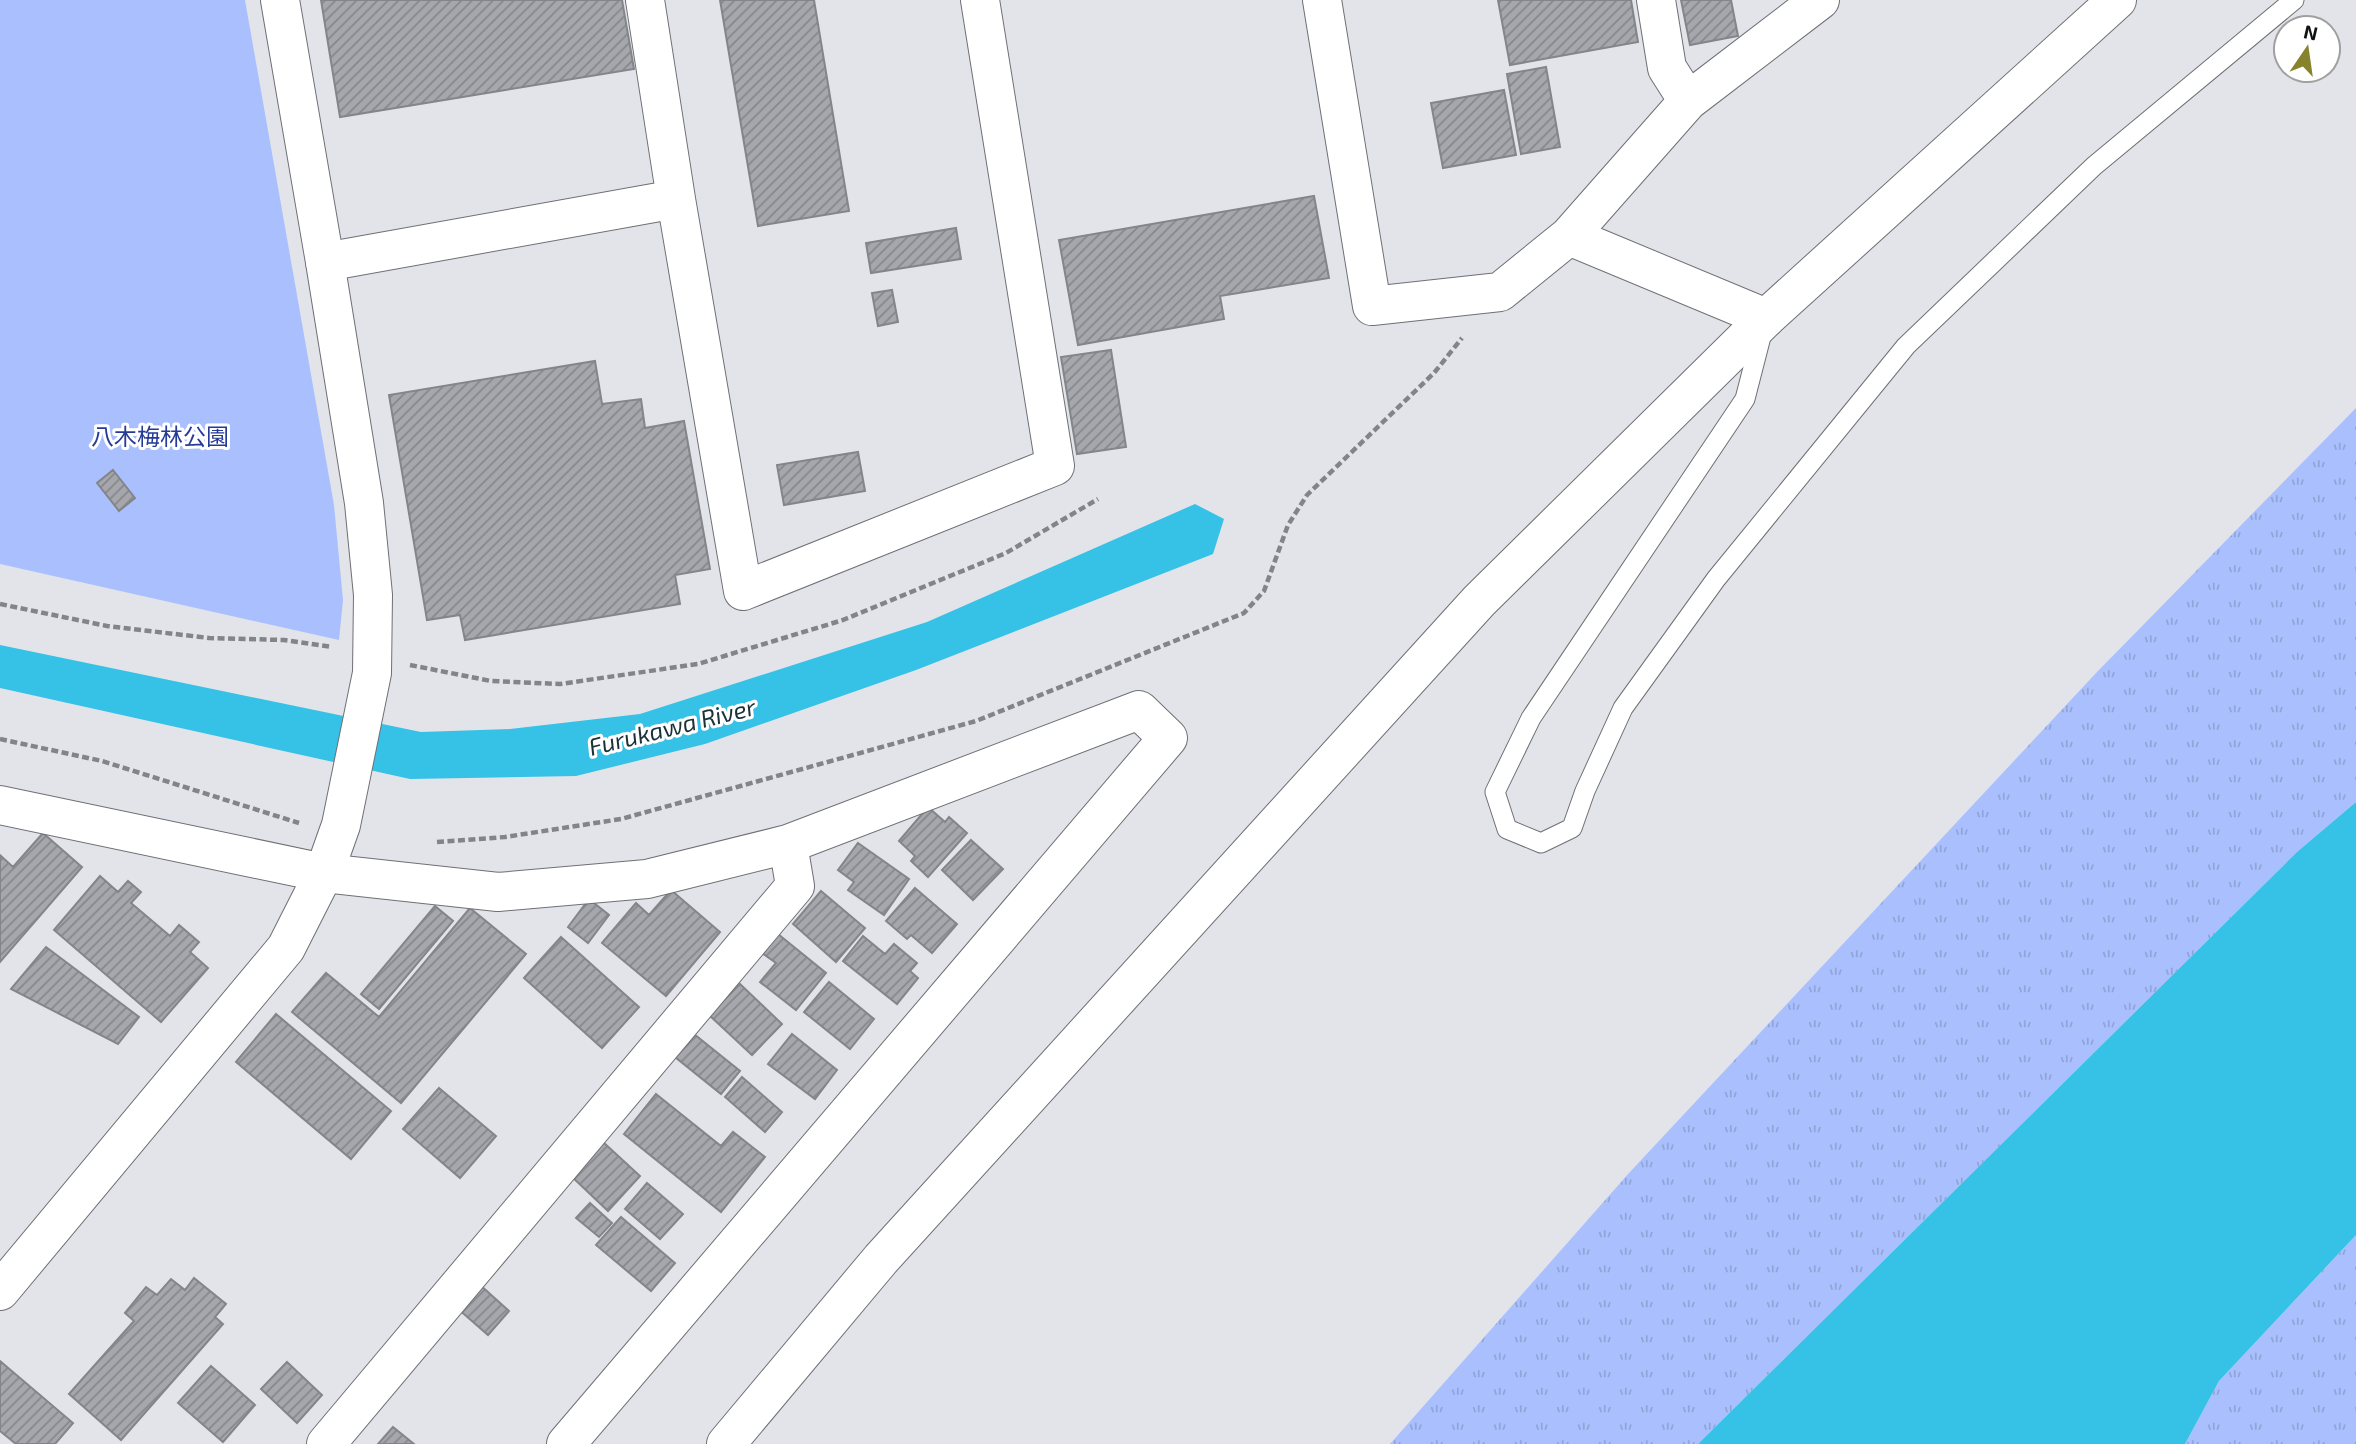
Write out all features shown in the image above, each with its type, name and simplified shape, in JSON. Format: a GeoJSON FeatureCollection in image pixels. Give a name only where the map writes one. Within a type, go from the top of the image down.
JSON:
{"type":"FeatureCollection","features":[{"type":"Feature","properties":{"kind":"street"},"geometry":{"type":"LineString","coordinates":[[0,1291],[286,948],[324,873],[326,826],[372,673],[373,595],[364,503],[326,262],[280,0]]}},
{"type":"Feature","properties":{"kind":"street"},"geometry":{"type":"LineString","coordinates":[[645,0],[743,591],[1055,466],[980,0]]}},
{"type":"Feature","properties":{"kind":"street"},"geometry":{"type":"LineString","coordinates":[[1322,0],[1372,306],[1500,292],[1569,236],[1688,101],[1819,0]]}},
{"type":"Feature","properties":{"kind":"street"},"geometry":{"type":"LineString","coordinates":[[1656,0],[1667,68],[1688,101]]}},
{"type":"Feature","properties":{"kind":"street"},"geometry":{"type":"LineString","coordinates":[[726,1444],[881,1259],[1479,601],[1766,318],[2117,0]]}},
{"type":"Feature","properties":{"kind":"street"},"geometry":{"type":"LineString","coordinates":[[326,262],[676,199]]}},
{"type":"Feature","properties":{"kind":"street"},"geometry":{"type":"LineString","coordinates":[[1569,236],[1766,318]]}},
{"type":"Feature","properties":{"kind":"street"},"geometry":{"type":"LineString","coordinates":[[0,806],[324,873],[498,892],[647,879],[788,844],[1139,710],[1168,738],[566,1444]]}},
{"type":"Feature","properties":{"kind":"street"},"geometry":{"type":"LineString","coordinates":[[326,1444],[795,886],[788,844]]}},
{"type":"Feature","properties":{"kind":"lane"},"geometry":{"type":"LineString","coordinates":[[1766,318],[1745,399],[1531,718],[1494,792],[1507,829],[1541,842],[1572,828],[1585,791],[1622,708],[1716,579],[1906,346],[2094,166],[2294,0]]}},
{"type":"Feature","properties":{"kind":"path"},"geometry":{"type":"LineString","coordinates":[[431,843],[505,837],[621,819],[976,721],[1244,613],[1264,591],[1288,525],[1307,495],[1434,373],[1500,292]]}},
{"type":"Feature","properties":{"kind":"path"},"geometry":{"type":"LineString","coordinates":[[0,604],[107,626],[209,638],[284,640],[334,648]]}},
{"type":"Feature","properties":{"kind":"path"},"geometry":{"type":"LineString","coordinates":[[0,739],[102,761],[326,826]]}},
{"type":"Feature","properties":{"kind":"green space","name":"八木梅林公園"},"geometry":{"type":"Polygon","coordinates":[[[0,0],[245,0],[334,505],[343,600],[339,640],[0,564],[0,0]]]}},
{"type":"Feature","properties":{"kind":"green space"},"geometry":{"type":"Polygon","coordinates":[[[2356,408],[2356,802],[2297,852],[1698,1444],[1390,1444],[1629,1173],[2097,672],[2356,408]]]}},
{"type":"Feature","properties":{"kind":"green space"},"geometry":{"type":"Polygon","coordinates":[[[2356,1235],[2356,1444],[2185,1444],[2219,1381],[2356,1235]]]}},
{"type":"Feature","properties":{"kind":"water","name":"Furukawa River"},"geometry":{"type":"Polygon","coordinates":[[[1195,504],[1224,519],[1213,554],[916,670],[705,744],[576,776],[410,779],[0,688],[0,645],[421,732],[510,729],[640,714],[927,622],[1195,504]]]}},
{"type":"Feature","properties":{"kind":"water"},"geometry":{"type":"Polygon","coordinates":[[[2356,802],[2356,1235],[2219,1381],[2185,1444],[1698,1444],[2297,852],[2356,802]]]}},
{"type":"Feature","properties":{"kind":"building"},"geometry":{"type":"Polygon","coordinates":[[[321,0],[622,0],[634,69],[340,117],[321,0]]]}},
{"type":"Feature","properties":{"kind":"building"},"geometry":{"type":"Polygon","coordinates":[[[720,0],[814,0],[849,211],[758,226],[720,0]]]}},
{"type":"Feature","properties":{"kind":"building"},"geometry":{"type":"Polygon","coordinates":[[[1498,0],[1631,0],[1638,42],[1510,65],[1498,0]]]}},
{"type":"Feature","properties":{"kind":"building"},"geometry":{"type":"Polygon","coordinates":[[[1681,0],[1731,0],[1738,36],[1690,45],[1681,0]]]}},
{"type":"Feature","properties":{"kind":"building"},"geometry":{"type":"Polygon","coordinates":[[[1546,67],[1560,147],[1521,154],[1507,74],[1546,67]]]}},
{"type":"Feature","properties":{"kind":"building"},"geometry":{"type":"Polygon","coordinates":[[[1504,90],[1516,155],[1443,168],[1431,103],[1504,90]]]}},
{"type":"Feature","properties":{"kind":"building"},"geometry":{"type":"Polygon","coordinates":[[[1314,196],[1329,278],[1220,296],[1224,319],[1078,345],[1059,240],[1314,196]]]}},
{"type":"Feature","properties":{"kind":"building"},"geometry":{"type":"Polygon","coordinates":[[[956,228],[961,259],[871,273],[866,243],[956,228]]]}},
{"type":"Feature","properties":{"kind":"building"},"geometry":{"type":"Polygon","coordinates":[[[892,290],[898,322],[878,326],[872,293],[892,290]]]}},
{"type":"Feature","properties":{"kind":"building"},"geometry":{"type":"Polygon","coordinates":[[[1111,350],[1126,447],[1077,454],[1061,357],[1111,350]]]}},
{"type":"Feature","properties":{"kind":"building"},"geometry":{"type":"Polygon","coordinates":[[[595,361],[602,404],[641,399],[645,428],[684,421],[710,569],[675,575],[680,604],[465,640],[460,615],[427,620],[389,395],[595,361]]]}},
{"type":"Feature","properties":{"kind":"building"},"geometry":{"type":"Polygon","coordinates":[[[858,452],[865,491],[784,505],[777,465],[858,452]]]}},
{"type":"Feature","properties":{"kind":"building"},"geometry":{"type":"Polygon","coordinates":[[[113,470],[135,498],[119,511],[97,483],[113,470]]]}},
{"type":"Feature","properties":{"kind":"building"},"geometry":{"type":"Polygon","coordinates":[[[928,807],[945,822],[949,817],[967,833],[928,877],[911,861],[915,856],[899,841],[928,807]]]}},
{"type":"Feature","properties":{"kind":"building"},"geometry":{"type":"Polygon","coordinates":[[[43,833],[82,867],[0,962],[0,855],[13,867],[43,833]]]}},
{"type":"Feature","properties":{"kind":"building"},"geometry":{"type":"Polygon","coordinates":[[[971,840],[1003,869],[973,900],[942,870],[971,840]]]}},
{"type":"Feature","properties":{"kind":"building"},"geometry":{"type":"Polygon","coordinates":[[[858,843],[909,879],[884,915],[848,890],[854,882],[838,870],[858,843]]]}},
{"type":"Feature","properties":{"kind":"building"},"geometry":{"type":"Polygon","coordinates":[[[100,876],[118,892],[128,881],[141,892],[131,903],[170,936],[179,925],[199,942],[190,952],[208,968],[161,1022],[54,930],[100,876]]]}},
{"type":"Feature","properties":{"kind":"building"},"geometry":{"type":"Polygon","coordinates":[[[915,888],[957,924],[932,953],[911,935],[907,939],[886,921],[915,888]]]}},
{"type":"Feature","properties":{"kind":"building"},"geometry":{"type":"Polygon","coordinates":[[[671,890],[720,932],[666,996],[602,943],[636,903],[649,915],[671,890]]]}},
{"type":"Feature","properties":{"kind":"building"},"geometry":{"type":"Polygon","coordinates":[[[821,891],[865,928],[836,962],[793,924],[821,891]]]}},
{"type":"Feature","properties":{"kind":"building"},"geometry":{"type":"Polygon","coordinates":[[[589,899],[609,915],[588,943],[568,927],[589,899]]]}},
{"type":"Feature","properties":{"kind":"building"},"geometry":{"type":"Polygon","coordinates":[[[435,906],[453,921],[379,1009],[361,994],[435,906]]]}},
{"type":"Feature","properties":{"kind":"building"},"geometry":{"type":"Polygon","coordinates":[[[470,908],[526,954],[401,1103],[292,1012],[326,973],[379,1017],[470,908]]]}},
{"type":"Feature","properties":{"kind":"building"},"geometry":{"type":"Polygon","coordinates":[[[778,934],[826,973],[796,1010],[760,982],[776,963],[762,953],[778,934]]]}},
{"type":"Feature","properties":{"kind":"building"},"geometry":{"type":"Polygon","coordinates":[[[863,936],[885,954],[894,944],[917,963],[910,971],[918,978],[897,1004],[843,961],[863,936]]]}},
{"type":"Feature","properties":{"kind":"building"},"geometry":{"type":"Polygon","coordinates":[[[561,937],[639,1007],[602,1048],[524,978],[561,937]]]}},
{"type":"Feature","properties":{"kind":"building"},"geometry":{"type":"Polygon","coordinates":[[[46,947],[139,1017],[118,1044],[11,989],[46,947]]]}},
{"type":"Feature","properties":{"kind":"building"},"geometry":{"type":"Polygon","coordinates":[[[829,982],[874,1019],[850,1049],[804,1012],[829,982]]]}},
{"type":"Feature","properties":{"kind":"building"},"geometry":{"type":"Polygon","coordinates":[[[740,984],[782,1024],[752,1055],[709,1015],[740,984]]]}},
{"type":"Feature","properties":{"kind":"building"},"geometry":{"type":"Polygon","coordinates":[[[276,1014],[391,1111],[351,1159],[236,1062],[276,1014]]]}},
{"type":"Feature","properties":{"kind":"building"},"geometry":{"type":"Polygon","coordinates":[[[694,1034],[740,1071],[721,1094],[675,1057],[694,1034]]]}},
{"type":"Feature","properties":{"kind":"building"},"geometry":{"type":"Polygon","coordinates":[[[792,1034],[837,1070],[815,1099],[768,1064],[792,1034]]]}},
{"type":"Feature","properties":{"kind":"building"},"geometry":{"type":"Polygon","coordinates":[[[742,1077],[782,1112],[765,1132],[725,1097],[742,1077]]]}},
{"type":"Feature","properties":{"kind":"building"},"geometry":{"type":"Polygon","coordinates":[[[439,1088],[496,1136],[460,1178],[403,1129],[439,1088]]]}},
{"type":"Feature","properties":{"kind":"building"},"geometry":{"type":"Polygon","coordinates":[[[656,1094],[721,1146],[733,1132],[765,1157],[721,1212],[624,1134],[656,1094]]]}},
{"type":"Feature","properties":{"kind":"building"},"geometry":{"type":"Polygon","coordinates":[[[603,1142],[640,1176],[608,1211],[571,1176],[603,1142]]]}},
{"type":"Feature","properties":{"kind":"building"},"geometry":{"type":"Polygon","coordinates":[[[647,1183],[683,1214],[660,1239],[625,1209],[647,1183]]]}},
{"type":"Feature","properties":{"kind":"building"},"geometry":{"type":"Polygon","coordinates":[[[590,1203],[612,1223],[599,1237],[576,1218],[590,1203]]]}},
{"type":"Feature","properties":{"kind":"building"},"geometry":{"type":"Polygon","coordinates":[[[621,1217],[675,1263],[651,1291],[596,1245],[621,1217]]]}},
{"type":"Feature","properties":{"kind":"building"},"geometry":{"type":"Polygon","coordinates":[[[194,1278],[226,1304],[215,1317],[223,1324],[121,1440],[69,1394],[134,1321],[125,1313],[146,1287],[157,1295],[171,1279],[185,1290],[194,1278]]]}},
{"type":"Feature","properties":{"kind":"building"},"geometry":{"type":"Polygon","coordinates":[[[479,1284],[509,1311],[488,1335],[457,1308],[479,1284]]]}},
{"type":"Feature","properties":{"kind":"building"},"geometry":{"type":"Polygon","coordinates":[[[0,1361],[73,1423],[55,1444],[16,1444],[0,1431],[0,1361]]]}},
{"type":"Feature","properties":{"kind":"building"},"geometry":{"type":"Polygon","coordinates":[[[287,1362],[322,1395],[297,1423],[261,1389],[287,1362]]]}},
{"type":"Feature","properties":{"kind":"building"},"geometry":{"type":"Polygon","coordinates":[[[211,1366],[255,1405],[223,1442],[178,1403],[211,1366]]]}},
{"type":"Feature","properties":{"kind":"building"},"geometry":{"type":"Polygon","coordinates":[[[393,1427],[414,1444],[378,1444],[393,1427]]]}}]}
